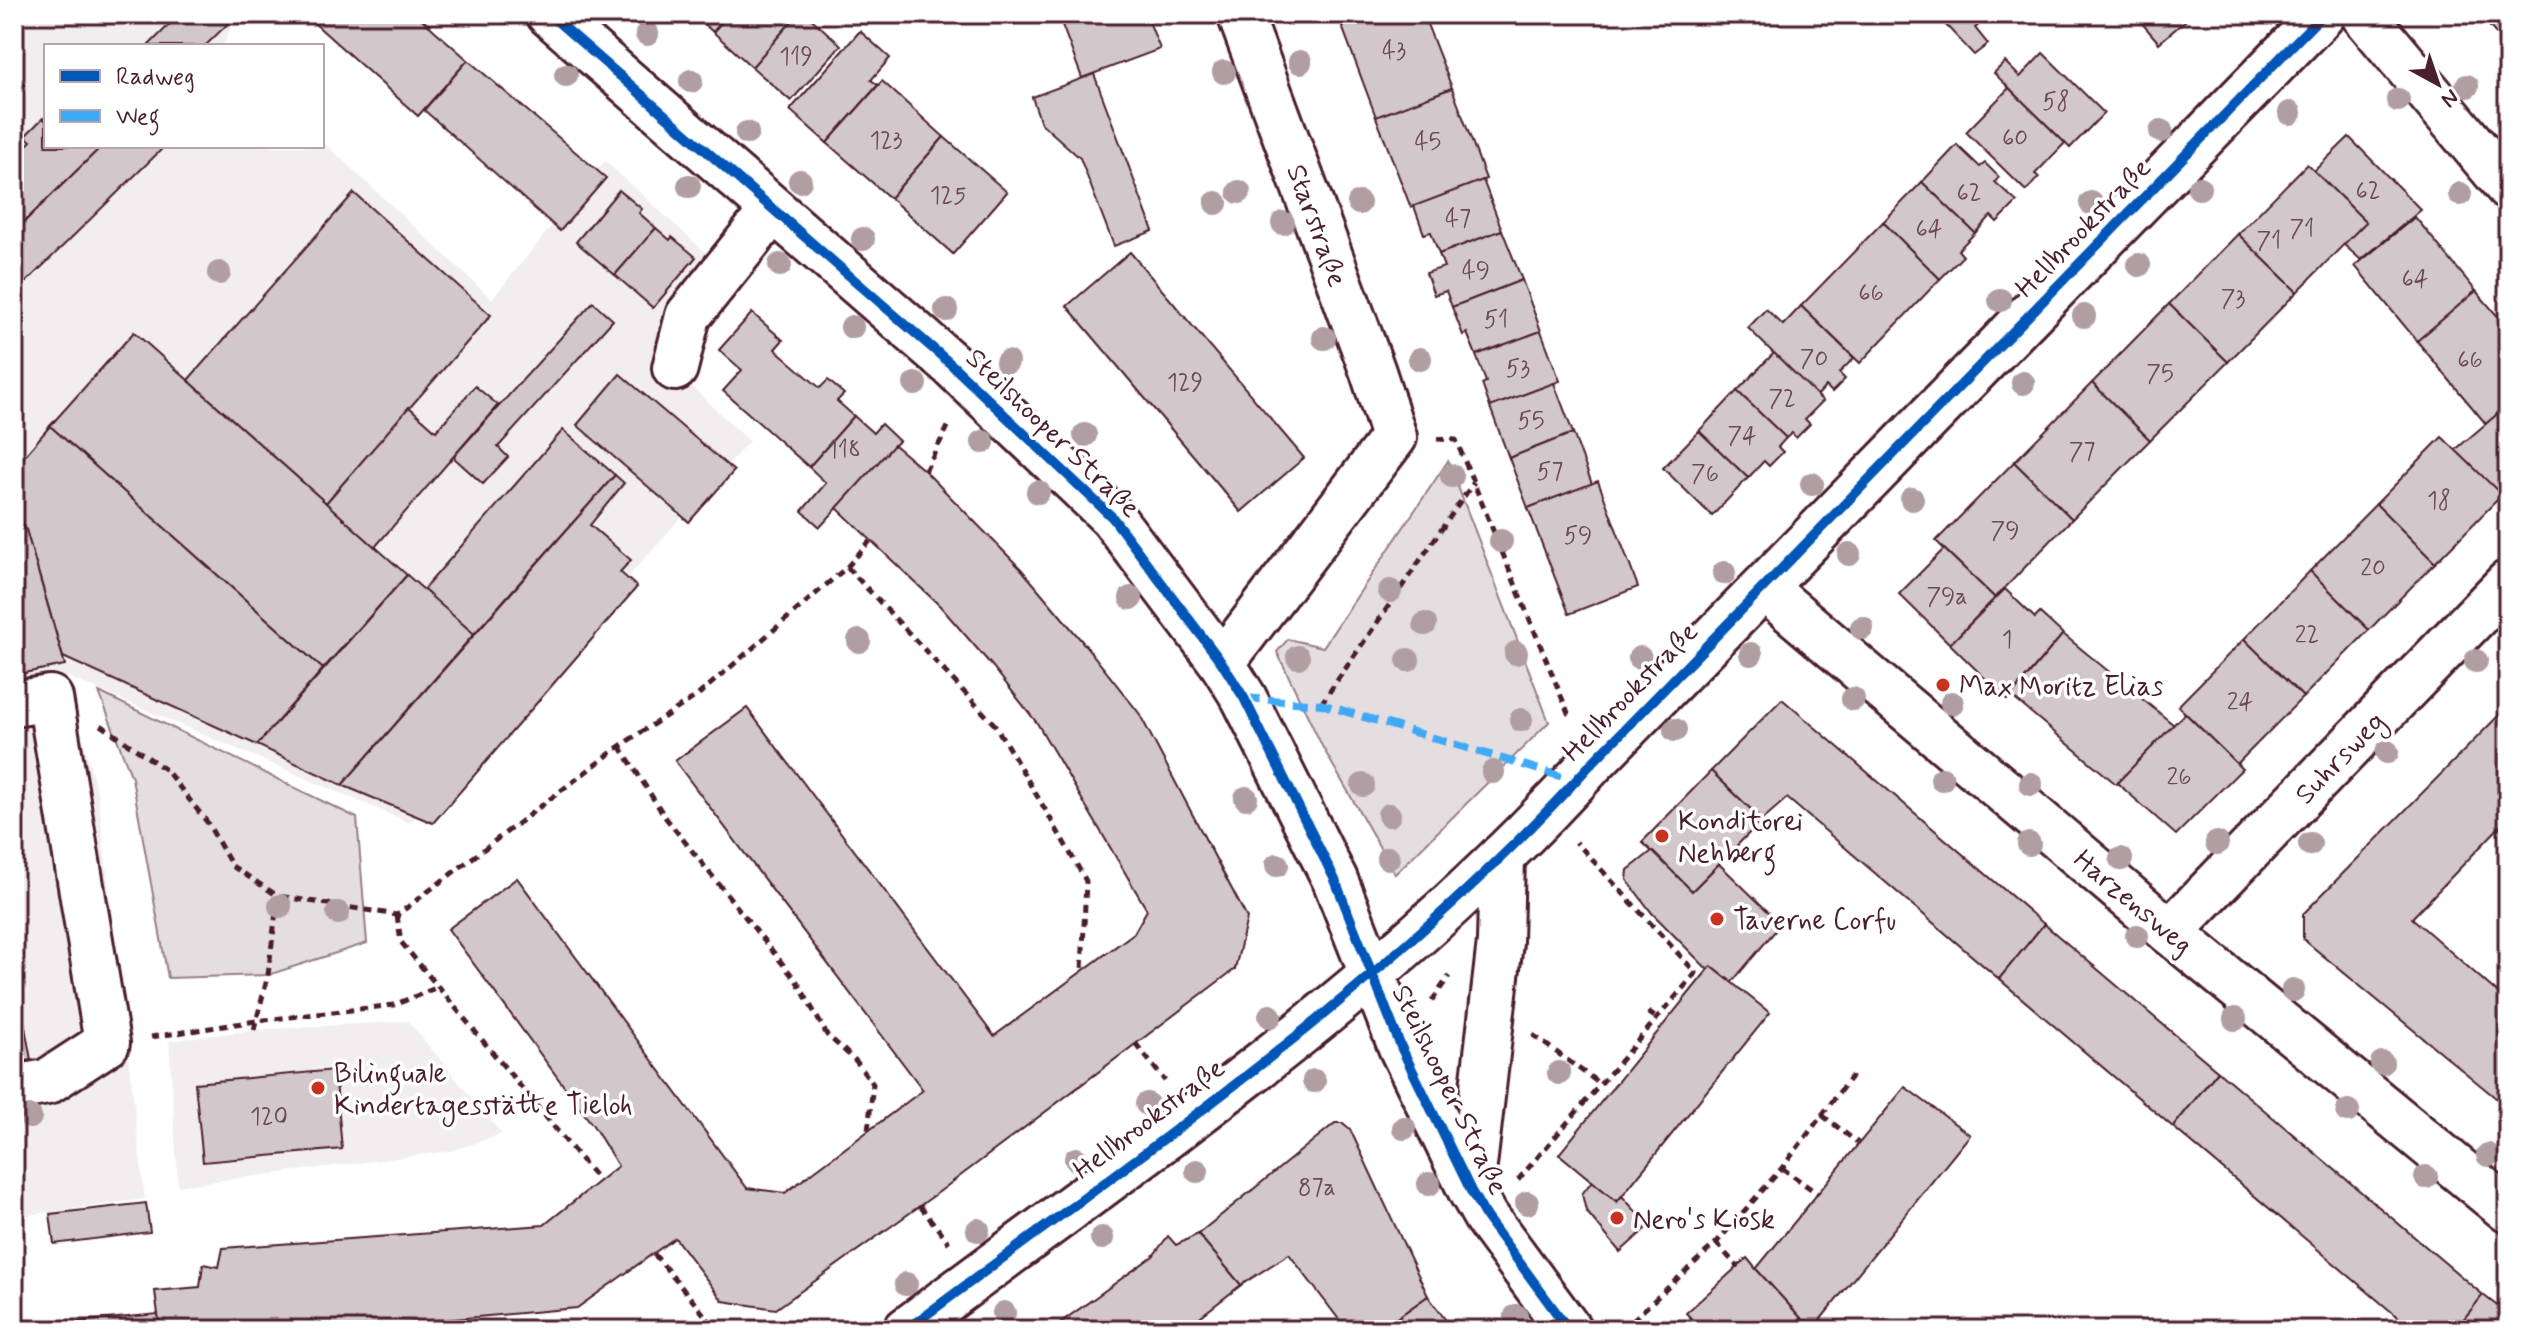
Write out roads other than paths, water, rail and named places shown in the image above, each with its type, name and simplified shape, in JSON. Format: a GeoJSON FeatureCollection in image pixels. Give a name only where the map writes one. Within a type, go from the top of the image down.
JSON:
{"type":"FeatureCollection","features":[{"type":"Feature","properties":{"kind":"street","name":"Steilshooper Straße"},"geometry":{"type":"LineString","coordinates":[[549,14],[953,366],[1112,517],[1222,663],[1244,698],[1335,880],[1401,1047],[1478,1204],[1569,1330]]}},
{"type":"Feature","properties":{"kind":"street","name":"Starstraße"},"geometry":{"type":"LineString","coordinates":[[1222,663],[1394,437],[1373,372],[1240,14]]}},
{"type":"Feature","properties":{"kind":"street","name":"Hellbrookstraße"},"geometry":{"type":"LineString","coordinates":[[906,1330],[1372,977],[1548,812],[1590,765],[2323,14]]}},
{"type":"Feature","properties":{"kind":"street"},"geometry":{"type":"LineString","coordinates":[[2363,14],[2508,187]]}},
{"type":"Feature","properties":{"kind":"street"},"geometry":{"type":"LineString","coordinates":[[675,368],[688,316],[773,210]]}},
{"type":"Feature","properties":{"kind":"street","name":"Suhrsweg"},"geometry":{"type":"LineString","coordinates":[[2170,932],[2508,583]]}},
{"type":"Feature","properties":{"kind":"street","name":"Harzensweg"},"geometry":{"type":"LineString","coordinates":[[1764,588],[2170,932],[2508,1210]]}},
{"type":"Feature","properties":{"kind":"street"},"geometry":{"type":"LineString","coordinates":[[14,1088],[47,1082],[107,1043],[32,701]]}},
{"type":"Feature","properties":{"kind":"street"},"geometry":{"type":"LineString","coordinates":[[1478,1204],[1500,942],[1502,856]]}},
{"type":"Feature","properties":{"kind":"place","name":"Max Moritz Elias"},"geometry":{"type":"Point","coordinates":[1943,685]}},
{"type":"Feature","properties":{"kind":"place","name":"Konditorei Nehberg"},"geometry":{"type":"Point","coordinates":[1662,836]}},
{"type":"Feature","properties":{"kind":"place","name":"Taverne Corfu"},"geometry":{"type":"Point","coordinates":[1717,919]}},
{"type":"Feature","properties":{"kind":"place","name":"Bilinguale Kindertagesstätte Tieloh"},"geometry":{"type":"Point","coordinates":[318,1088]}},
{"type":"Feature","properties":{"kind":"place","name":"Nero's Kiosk"},"geometry":{"type":"Point","coordinates":[1617,1218]}}]}
